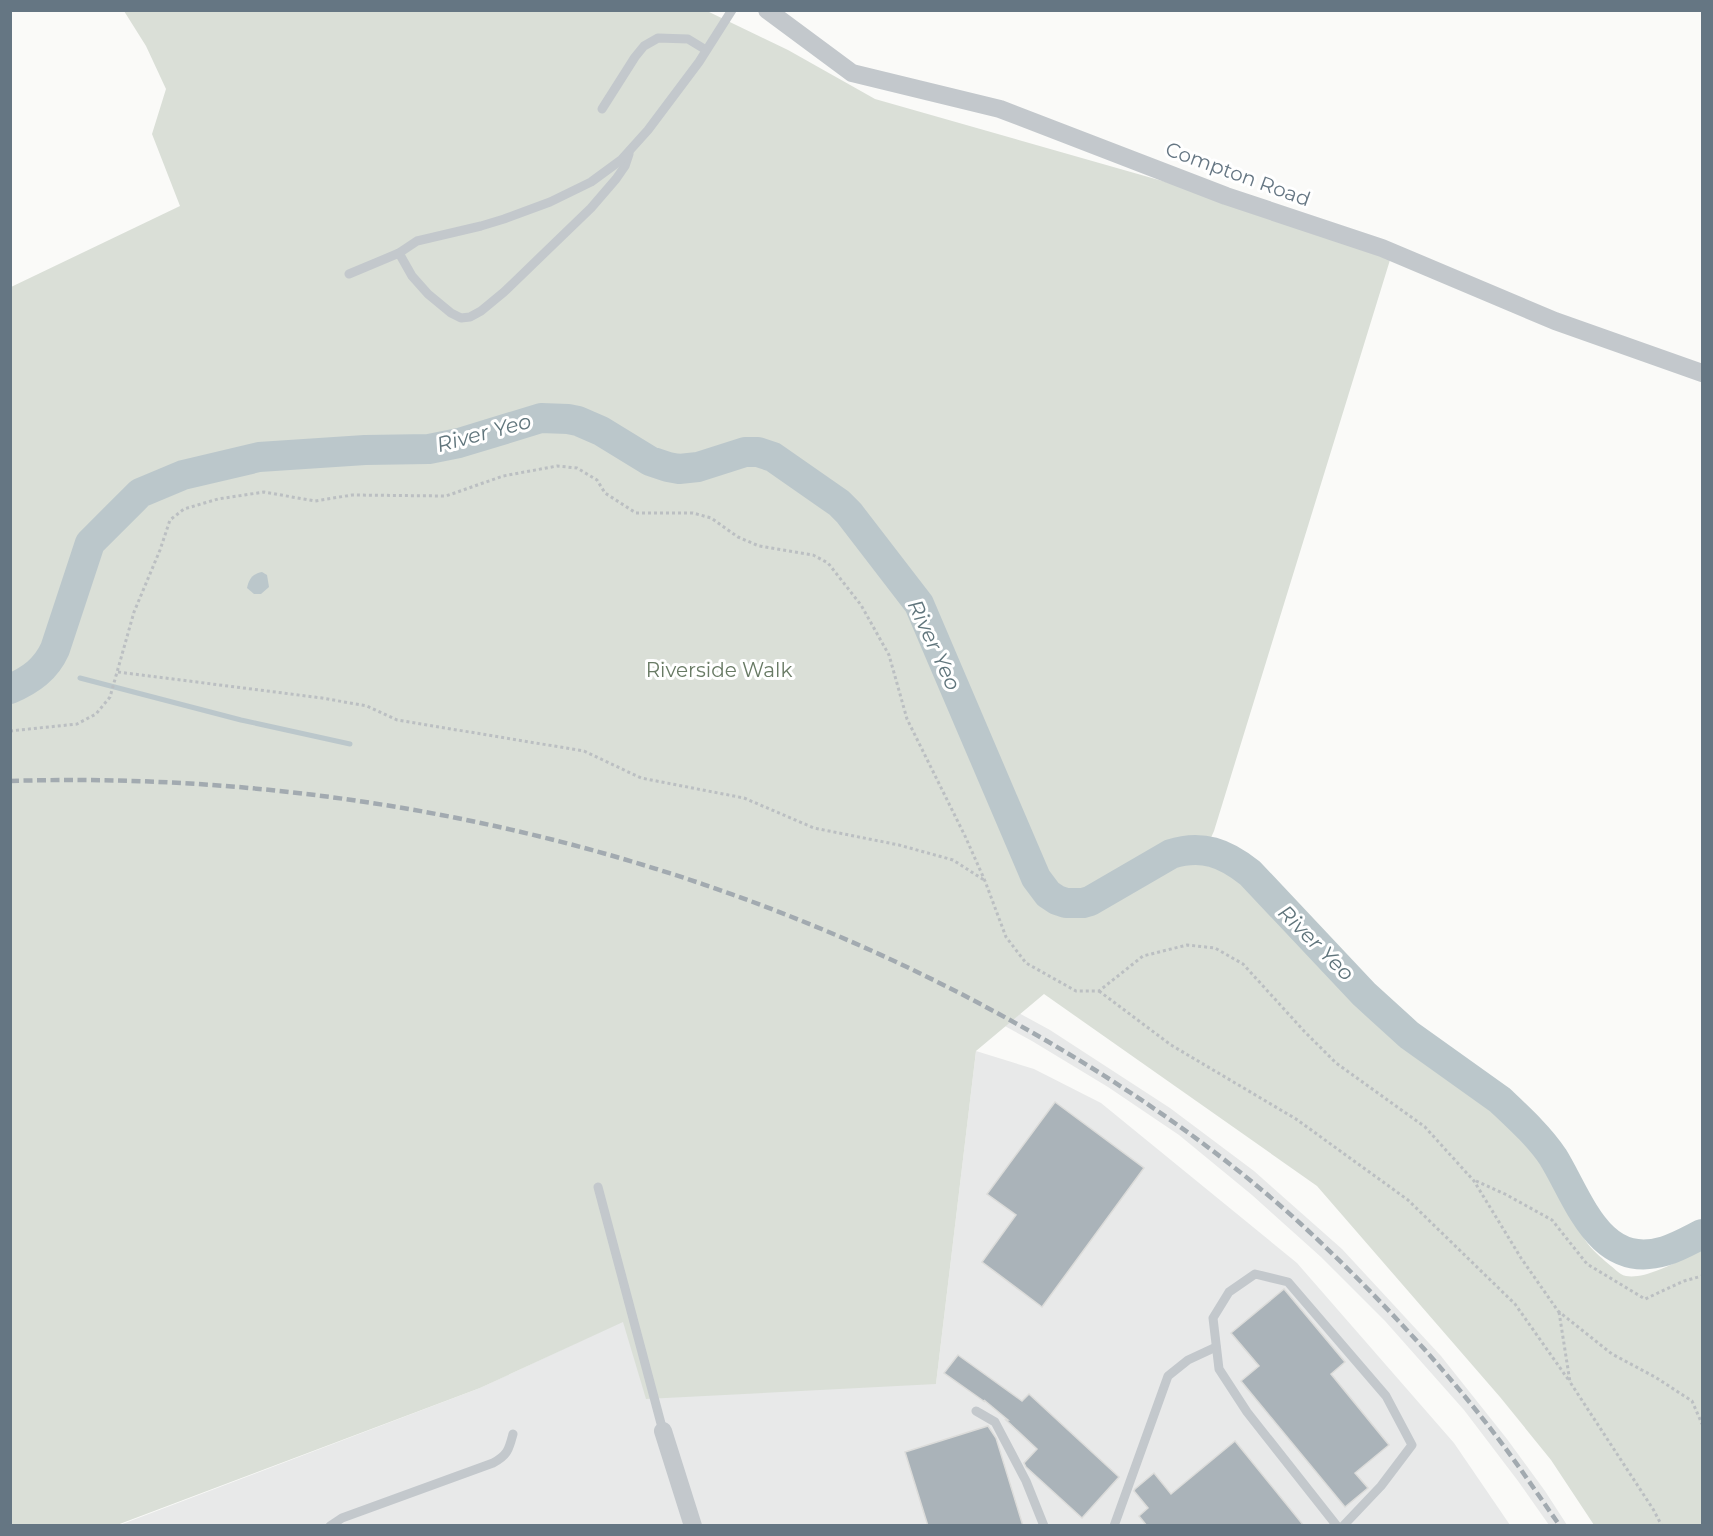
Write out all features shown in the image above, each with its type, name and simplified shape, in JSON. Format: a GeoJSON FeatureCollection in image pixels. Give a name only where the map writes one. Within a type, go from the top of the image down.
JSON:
{"type":"FeatureCollection","features":[{"type":"Feature","properties":{"kind":"street","name":"Compton Road"},"geometry":{"type":"LineString","coordinates":[[766,10],[852,73],[1000,109],[1226,196],[1382,248],[1555,321],[1702,373]]}},
{"type":"Feature","properties":{"kind":"street"},"geometry":{"type":"LineString","coordinates":[[663,1431],[693,1526]]}},
{"type":"Feature","properties":{"kind":"lane"},"geometry":{"type":"LineString","coordinates":[[349,274],[399,253],[417,241],[481,226],[550,202],[591,182],[621,160],[648,130],[732,10]]}},
{"type":"Feature","properties":{"kind":"lane"},"geometry":{"type":"LineString","coordinates":[[602,109],[635,57],[644,46],[658,38],[687,39],[706,50]]}},
{"type":"Feature","properties":{"kind":"lane"},"geometry":{"type":"LineString","coordinates":[[399,253],[412,276],[428,294],[451,313],[461,318],[470,317],[504,292],[591,208],[625,166],[632,148]]}},
{"type":"Feature","properties":{"kind":"lane"},"geometry":{"type":"LineString","coordinates":[[598,1187],[663,1431]]}},
{"type":"Feature","properties":{"kind":"lane"},"geometry":{"type":"LineString","coordinates":[[1337,1526],[1247,1412],[1219,1369],[1213,1318],[1228,1292],[1255,1274],[1288,1282],[1386,1396],[1412,1445],[1381,1486],[1343,1526]]}},
{"type":"Feature","properties":{"kind":"lane"},"geometry":{"type":"LineString","coordinates":[[1114,1526],[1168,1376],[1188,1360],[1216,1347]]}},
{"type":"Feature","properties":{"kind":"lane"},"geometry":{"type":"LineString","coordinates":[[976,1411],[995,1422],[1026,1481],[1044,1526]]}},
{"type":"Feature","properties":{"kind":"lane"},"geometry":{"type":"LineString","coordinates":[[330,1526],[352,1514],[501,1459],[509,1450],[513,1434]]}},
{"type":"Feature","properties":{"kind":"path"},"geometry":{"type":"LineString","coordinates":[[10,731],[77,724],[96,714],[110,697],[134,612],[170,520],[184,509],[218,499],[264,492],[315,501],[352,495],[446,496],[503,476],[556,466],[577,468],[597,480],[605,494],[636,513],[702,515],[711,518],[738,537],[759,546],[813,555],[828,563],[861,605],[889,655],[907,719],[965,836],[985,881],[1005,936],[1026,963],[1076,991],[1099,990],[1143,956],[1186,945],[1215,948],[1243,964],[1336,1064],[1425,1127],[1474,1180],[1521,1258],[1558,1311],[1612,1354],[1655,1377],[1692,1401],[1702,1424]]}},
{"type":"Feature","properties":{"kind":"path"},"geometry":{"type":"LineString","coordinates":[[118,672],[322,698],[367,706],[397,720],[584,751],[641,778],[744,798],[814,828],[899,845],[953,860],[985,881]]}},
{"type":"Feature","properties":{"kind":"path"},"geometry":{"type":"LineString","coordinates":[[1099,990],[1171,1045],[1296,1119],[1408,1200],[1515,1304],[1570,1382],[1662,1526]]}},
{"type":"Feature","properties":{"kind":"path"},"geometry":{"type":"LineString","coordinates":[[1474,1180],[1552,1220],[1587,1264],[1645,1299],[1684,1281],[1702,1276]]}},
{"type":"Feature","properties":{"kind":"path"},"geometry":{"type":"LineString","coordinates":[[1558,1311],[1570,1382]]}},
{"type":"Feature","properties":{"kind":"shaded area"},"geometry":{"type":"Polygon","coordinates":[[[262,572],[267,575],[269,587],[261,594],[254,594],[247,588],[249,582],[253,576],[262,572]]]}},
{"type":"Feature","properties":{"kind":"shaded area"},"geometry":{"type":"Polygon","coordinates":[[[10,768],[927,963],[1050,1030],[1170,1108],[1254,1171],[1342,1249],[1441,1356],[1507,1439],[1567,1525],[1549,1525],[1464,1410],[1385,1321],[1321,1257],[1252,1195],[1179,1135],[1108,1087],[961,1002],[10,768]]]}},
{"type":"Feature","properties":{"kind":"shaded area"},"geometry":{"type":"Polygon","coordinates":[[[976,1051],[1034,1069],[1101,1103],[1297,1263],[1454,1443],[1510,1525],[117,1526],[480,1388],[623,1321],[936,1384],[976,1051]]]}},
{"type":"Feature","properties":{"kind":"green space","name":"Riverside Walk"},"geometry":{"type":"Polygon","coordinates":[[[124,11],[707,11],[788,50],[875,99],[1394,247],[1214,831],[1199,864],[1225,873],[1250,890],[1272,911],[1350,998],[1388,1035],[1495,1114],[1515,1132],[1550,1172],[1586,1242],[1618,1272],[1626,1276],[1644,1275],[1702,1250],[1702,1525],[1594,1525],[1551,1460],[1500,1397],[1317,1186],[1044,994],[976,1051],[936,1384],[646,1399],[623,1322],[480,1388],[117,1525],[11,1526],[11,287],[180,206],[152,134],[166,89],[146,46],[124,11]]]}},
{"type":"Feature","properties":{"kind":"building"},"geometry":{"type":"Polygon","coordinates":[[[1055,1102],[1144,1168],[1042,1307],[982,1262],[1016,1215],[987,1194],[1055,1102]]]}},
{"type":"Feature","properties":{"kind":"building"},"geometry":{"type":"Polygon","coordinates":[[[1284,1289],[1345,1362],[1331,1374],[1389,1445],[1355,1473],[1368,1488],[1345,1507],[1241,1381],[1259,1366],[1231,1333],[1284,1289]]]}},
{"type":"Feature","properties":{"kind":"building"},"geometry":{"type":"Polygon","coordinates":[[[958,1355],[1022,1401],[1029,1394],[1119,1477],[1082,1518],[1026,1467],[1024,1463],[1037,1449],[984,1400],[985,1402],[944,1373],[958,1355]]]}},
{"type":"Feature","properties":{"kind":"building"},"geometry":{"type":"Polygon","coordinates":[[[988,1426],[996,1438],[1023,1526],[928,1526],[905,1452],[988,1426]]]}},
{"type":"Feature","properties":{"kind":"building"},"geometry":{"type":"Polygon","coordinates":[[[1235,1441],[1304,1526],[1147,1526],[1139,1516],[1148,1508],[1134,1491],[1135,1489],[1154,1473],[1171,1494],[1235,1441]]]}},
{"type":"Feature","properties":{"kind":"waterway","name":"River Yeo"},"geometry":{"type":"LineString","coordinates":[[10,689],[37,673],[55,649],[90,543],[140,493],[183,475],[259,457],[365,450],[429,449],[459,443],[541,418],[578,421],[601,431],[650,461],[679,469],[698,467],[745,452],[758,452],[773,457],[839,503],[919,604],[1036,878],[1048,894],[1066,903],[1090,901],[1171,854],[1182,851],[1203,850],[1231,860],[1250,873],[1364,994],[1409,1035],[1500,1100],[1528,1127],[1553,1157],[1582,1210],[1607,1241],[1623,1251],[1642,1254],[1665,1251],[1702,1234]]}},
{"type":"Feature","properties":{"kind":"waterway"},"geometry":{"type":"LineString","coordinates":[[80,678],[241,720],[350,744]]}},
{"type":"Feature","properties":{"kind":"railway"},"geometry":{"type":"LineString","coordinates":[[10,781],[139,781],[267,790],[395,807],[521,832],[645,865],[766,907],[884,956],[999,1014],[1079,1060],[1195,1137],[1267,1195],[1354,1275],[1428,1354],[1497,1437],[1560,1526]]}}]}
